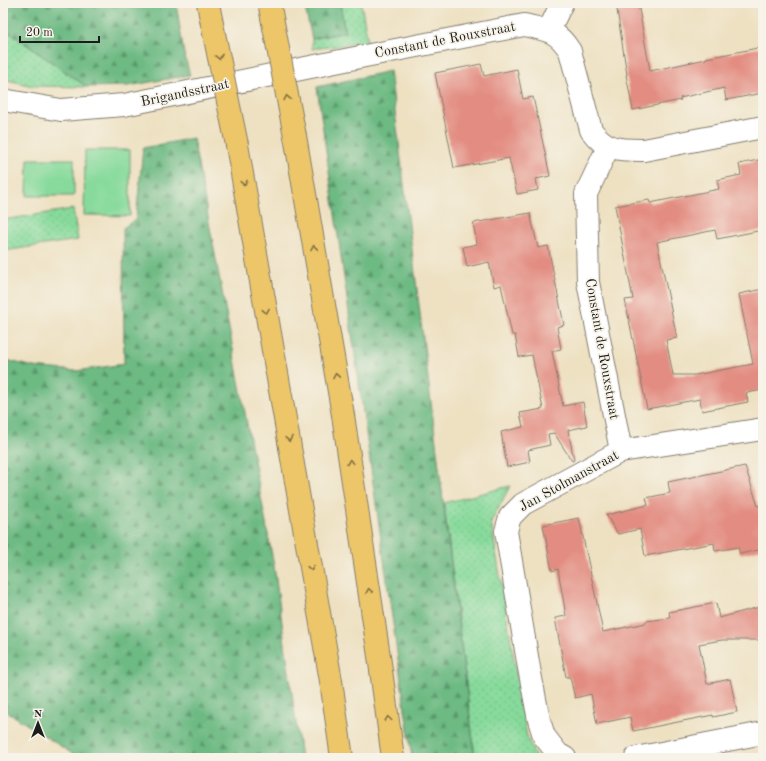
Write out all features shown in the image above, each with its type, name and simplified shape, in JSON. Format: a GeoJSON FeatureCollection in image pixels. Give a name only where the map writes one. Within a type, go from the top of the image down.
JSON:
{"type":"FeatureCollection","features":[{"type":"Feature","properties":{"kind":"highway"},"geometry":{"type":"LineString","coordinates":[[269,5],[295,136],[343,415],[393,758]]}},
{"type":"Feature","properties":{"kind":"highway"},"geometry":{"type":"LineString","coordinates":[[210,11],[237,145],[331,681],[342,758]]}},
{"type":"Feature","properties":{"kind":"street"},"geometry":{"type":"LineString","coordinates":[[549,30],[562,3]]}},
{"type":"Feature","properties":{"kind":"street","name":"Constant de Rouxstraat"},"geometry":{"type":"LineString","coordinates":[[365,56],[524,25],[549,30],[563,40],[570,52],[590,130],[597,139],[608,147],[586,194],[588,282],[621,451]]}},
{"type":"Feature","properties":{"kind":"street","name":"Brigandsstraat"},"geometry":{"type":"LineString","coordinates":[[3,100],[61,110],[124,105],[365,56]]}},
{"type":"Feature","properties":{"kind":"street"},"geometry":{"type":"LineString","coordinates":[[608,147],[624,150],[644,150],[763,127]]}},
{"type":"Feature","properties":{"kind":"street","name":"Jan Stolmanstraat"},"geometry":{"type":"LineString","coordinates":[[564,758],[558,754],[544,736],[539,720],[506,531],[510,517],[523,504],[621,451],[763,429]]}},
{"type":"Feature","properties":{"kind":"street"},"geometry":{"type":"LineString","coordinates":[[636,758],[763,733]]}},
{"type":"Feature","properties":{"kind":"green space"},"geometry":{"type":"Polygon","coordinates":[[[3,3],[176,3],[184,54],[190,75],[128,86],[87,87],[3,28],[3,3]]]}},
{"type":"Feature","properties":{"kind":"green space"},"geometry":{"type":"Polygon","coordinates":[[[304,3],[340,3],[345,32],[312,39],[304,3]]]}},
{"type":"Feature","properties":{"kind":"green space"},"geometry":{"type":"Polygon","coordinates":[[[340,3],[361,3],[368,42],[312,49],[312,39],[345,32],[340,3]]]}},
{"type":"Feature","properties":{"kind":"green space"},"geometry":{"type":"Polygon","coordinates":[[[3,28],[87,87],[33,86],[3,79],[3,28]]]}},
{"type":"Feature","properties":{"kind":"green space"},"geometry":{"type":"Polygon","coordinates":[[[390,71],[475,758],[412,758],[317,87],[390,71]]]}},
{"type":"Feature","properties":{"kind":"green space"},"geometry":{"type":"Polygon","coordinates":[[[193,138],[274,566],[301,758],[79,758],[3,709],[3,359],[33,367],[76,371],[124,364],[123,228],[136,219],[143,148],[193,138]]]}},
{"type":"Feature","properties":{"kind":"green space"},"geometry":{"type":"Polygon","coordinates":[[[85,150],[130,150],[130,216],[84,215],[85,150]]]}},
{"type":"Feature","properties":{"kind":"green space"},"geometry":{"type":"Polygon","coordinates":[[[28,159],[74,159],[74,196],[27,196],[28,159]]]}},
{"type":"Feature","properties":{"kind":"green space"},"geometry":{"type":"Polygon","coordinates":[[[73,209],[78,240],[3,251],[3,220],[73,209]]]}},
{"type":"Feature","properties":{"kind":"green space"},"geometry":{"type":"Polygon","coordinates":[[[510,486],[491,522],[527,737],[536,758],[475,758],[444,503],[510,486]]]}},
{"type":"Feature","properties":{"kind":"building"},"geometry":{"type":"Polygon","coordinates":[[[616,3],[638,3],[650,71],[763,47],[763,93],[726,100],[724,88],[680,98],[681,100],[633,110],[626,75],[616,3]]]}},
{"type":"Feature","properties":{"kind":"building"},"geometry":{"type":"Polygon","coordinates":[[[481,64],[484,76],[517,69],[523,99],[533,97],[550,176],[536,179],[538,190],[517,194],[509,158],[454,168],[435,73],[481,64]]]}},
{"type":"Feature","properties":{"kind":"building"},"geometry":{"type":"Polygon","coordinates":[[[763,159],[763,230],[717,239],[715,230],[657,242],[677,338],[666,340],[673,375],[695,375],[753,364],[739,294],[763,289],[763,390],[746,393],[748,402],[702,411],[700,399],[647,409],[625,300],[633,299],[615,206],[649,200],[650,203],[719,189],[717,180],[741,175],[739,164],[763,159]]]}},
{"type":"Feature","properties":{"kind":"building"},"geometry":{"type":"Polygon","coordinates":[[[530,213],[538,248],[548,246],[564,325],[557,327],[561,349],[552,351],[563,406],[583,402],[587,426],[568,430],[574,460],[572,461],[554,433],[548,434],[550,445],[528,450],[530,462],[507,467],[501,432],[523,427],[520,413],[543,409],[532,355],[519,357],[515,335],[512,335],[501,285],[494,287],[489,262],[467,267],[463,247],[477,244],[473,223],[530,213]]]}},
{"type":"Feature","properties":{"kind":"building"},"geometry":{"type":"Polygon","coordinates":[[[745,466],[758,506],[763,505],[763,549],[740,554],[738,547],[715,551],[714,543],[645,556],[640,529],[618,534],[606,515],[648,505],[646,498],[670,493],[668,482],[745,466]]]}},
{"type":"Feature","properties":{"kind":"building"},"geometry":{"type":"Polygon","coordinates":[[[579,518],[603,632],[646,623],[646,621],[670,618],[669,612],[716,603],[719,618],[763,606],[763,640],[722,640],[699,644],[707,684],[730,679],[737,712],[713,717],[713,715],[633,731],[630,717],[597,724],[591,694],[575,698],[570,677],[566,677],[555,618],[566,616],[558,569],[552,571],[543,525],[579,518]]]}}]}
